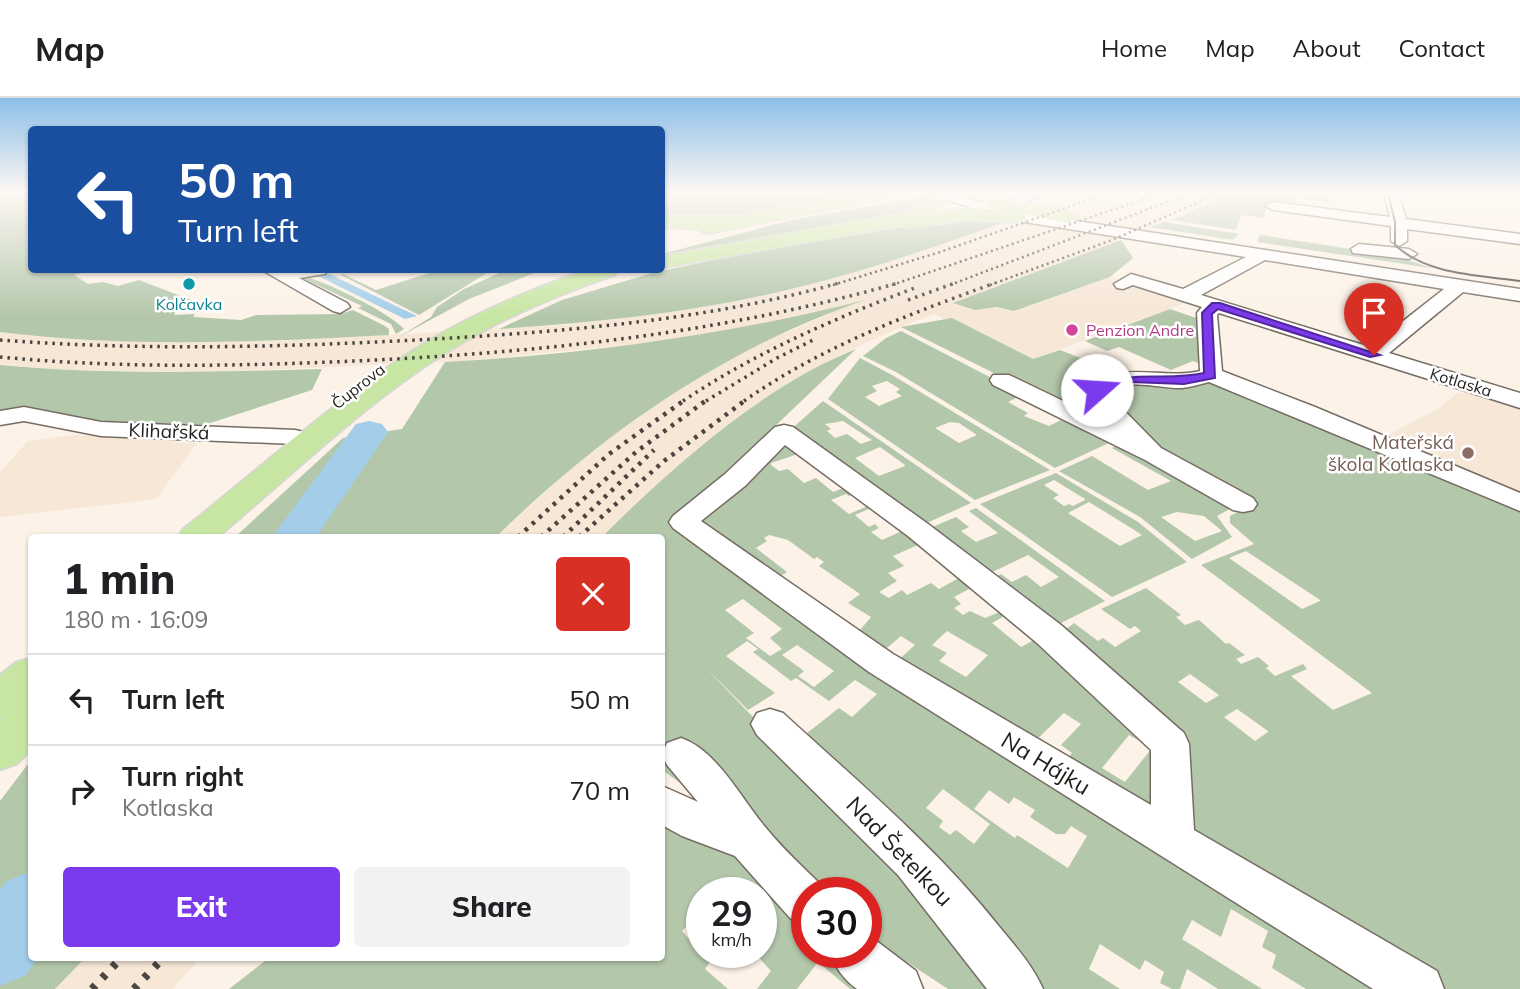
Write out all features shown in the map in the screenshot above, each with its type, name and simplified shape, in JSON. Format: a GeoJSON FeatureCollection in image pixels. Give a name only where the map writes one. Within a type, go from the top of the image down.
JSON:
{"type":"FeatureCollection","features":[{"type":"Feature","properties":{"kind":"main road"},"geometry":{"type":"LineString","coordinates":[[665,251],[719,235]]}},
{"type":"Feature","properties":{"kind":"main road"},"geometry":{"type":"LineString","coordinates":[[665,261],[818,235]]}},
{"type":"Feature","properties":{"kind":"main road","name":"Čuprova"},"geometry":{"type":"LineString","coordinates":[[199,534],[416,342],[469,311],[554,273]]}},
{"type":"Feature","properties":{"kind":"main road","name":"Čuprova"},"geometry":{"type":"LineString","coordinates":[[179,534],[407,367],[483,321],[599,273]]}},
{"type":"Feature","properties":{"kind":"main road"},"geometry":{"type":"LineString","coordinates":[[529,300],[622,273]]}},
{"type":"Feature","properties":{"kind":"main road","name":"Čuprova"},"geometry":{"type":"LineString","coordinates":[[214,534],[303,441]]}},
{"type":"Feature","properties":{"kind":"main road"},"geometry":{"type":"LineString","coordinates":[[0,681],[28,659]]}},
{"type":"Feature","properties":{"kind":"main road"},"geometry":{"type":"LineString","coordinates":[[0,700],[28,677]]}},
{"type":"Feature","properties":{"kind":"main road"},"geometry":{"type":"LineString","coordinates":[[0,750],[28,722]]}},
{"type":"Feature","properties":{"kind":"street"},"geometry":{"type":"LineString","coordinates":[[1158,235],[1520,295]]}},
{"type":"Feature","properties":{"kind":"street"},"geometry":{"type":"LineString","coordinates":[[1208,235],[1243,239],[1271,255]]}},
{"type":"Feature","properties":{"kind":"street"},"geometry":{"type":"LineString","coordinates":[[1349,247],[1409,254],[1400,246],[1400,235]]}},
{"type":"Feature","properties":{"kind":"street"},"geometry":{"type":"LineString","coordinates":[[1487,235],[1520,239]]}},
{"type":"Feature","properties":{"kind":"street"},"geometry":{"type":"LineString","coordinates":[[1185,296],[1271,255]]}},
{"type":"Feature","properties":{"kind":"street"},"geometry":{"type":"LineString","coordinates":[[282,273],[340,307]]}},
{"type":"Feature","properties":{"kind":"street","name":"Kotlaska"},"geometry":{"type":"LineString","coordinates":[[1123,284],[1132,279],[1520,401]]}},
{"type":"Feature","properties":{"kind":"street"},"geometry":{"type":"LineString","coordinates":[[1374,355],[1460,285]]}},
{"type":"Feature","properties":{"kind":"street"},"geometry":{"type":"LineString","coordinates":[[1210,375],[1207,313],[1216,306]]}},
{"type":"Feature","properties":{"kind":"street"},"geometry":{"type":"LineString","coordinates":[[1150,450],[1097,400],[1094,394],[1097,390],[1117,381],[1130,379],[1184,381],[1210,375],[1307,412],[1520,503]]}},
{"type":"Feature","properties":{"kind":"street"},"geometry":{"type":"LineString","coordinates":[[1002,380],[1124,441],[1150,450],[1243,504]]}},
{"type":"Feature","properties":{"kind":"street","name":"Klihařská"},"geometry":{"type":"LineString","coordinates":[[0,418],[24,414],[101,429],[303,441]]}},
{"type":"Feature","properties":{"kind":"street","name":"Na Hájku"},"geometry":{"type":"LineString","coordinates":[[1174,839],[1170,744],[1049,634],[918,530],[784,432],[735,480],[682,522],[881,663],[1419,989]]}},
{"type":"Feature","properties":{"kind":"street","name":"Nad Šetelkou"},"geometry":{"type":"LineString","coordinates":[[770,724],[914,862],[960,914],[1018,989]]}},
{"type":"Feature","properties":{"kind":"street"},"geometry":{"type":"LineString","coordinates":[[681,754],[728,808],[750,842],[791,886]]}},
{"type":"Feature","properties":{"kind":"street"},"geometry":{"type":"LineString","coordinates":[[665,806],[697,822],[750,842]]}},
{"type":"Feature","properties":{"kind":"street"},"geometry":{"type":"LineString","coordinates":[[869,968],[898,989]]}},
{"type":"Feature","properties":{"kind":"shaded area"},"geometry":{"type":"Polygon","coordinates":[[[966,235],[1139,235],[1078,258],[975,310],[997,307],[1014,311],[1110,277],[1187,301],[1028,361],[934,314],[910,323],[833,358],[774,394],[696,453],[605,534],[499,534],[577,463],[663,399],[742,352],[853,303],[771,322],[664,341],[465,361],[213,372],[74,370],[0,365],[0,332],[113,341],[280,341],[564,325],[707,306],[760,296],[846,274],[966,235]]]}},
{"type":"Feature","properties":{"kind":"shaded area","name":"Mateřská škola Kotlaska"},"geometry":{"type":"Polygon","coordinates":[[[1458,393],[1472,393],[1520,408],[1520,498],[1382,438],[1436,410],[1458,393]]]}},
{"type":"Feature","properties":{"kind":"shaded area"},"geometry":{"type":"Polygon","coordinates":[[[73,435],[170,439],[177,443],[197,443],[156,499],[0,517],[0,472],[28,441],[73,435]]]}},
{"type":"Feature","properties":{"kind":"shaded area"},"geometry":{"type":"Polygon","coordinates":[[[82,961],[197,961],[172,989],[55,989],[82,961]]]}},
{"type":"Feature","properties":{"kind":"green space"},"geometry":{"type":"Polygon","coordinates":[[[0,235],[28,235],[28,273],[80,273],[74,275],[88,284],[103,282],[118,286],[139,280],[194,301],[180,303],[174,315],[195,314],[193,317],[241,320],[256,315],[340,314],[353,310],[385,326],[389,329],[389,335],[146,342],[0,332],[0,235]]]}},
{"type":"Feature","properties":{"kind":"green space"},"geometry":{"type":"Polygon","coordinates":[[[736,235],[796,235],[665,258],[665,253],[736,235]]]}},
{"type":"Feature","properties":{"kind":"green space"},"geometry":{"type":"Polygon","coordinates":[[[856,235],[969,235],[853,273],[762,296],[650,315],[499,329],[562,300],[652,273],[665,273],[665,270],[856,235]]]}},
{"type":"Feature","properties":{"kind":"green space"},"geometry":{"type":"Polygon","coordinates":[[[1199,235],[1238,235],[1234,239],[1199,235]]]}},
{"type":"Feature","properties":{"kind":"green space"},"geometry":{"type":"Polygon","coordinates":[[[1260,235],[1396,256],[1431,268],[1257,242],[1260,235]]]}},
{"type":"Feature","properties":{"kind":"green space"},"geometry":{"type":"Polygon","coordinates":[[[1121,240],[1133,258],[1110,277],[1014,311],[997,307],[975,310],[953,303],[1121,240]]]}},
{"type":"Feature","properties":{"kind":"green space"},"geometry":{"type":"Polygon","coordinates":[[[430,273],[487,273],[419,315],[341,275],[376,290],[430,273]]]}},
{"type":"Feature","properties":{"kind":"green space"},"geometry":{"type":"Polygon","coordinates":[[[499,273],[534,273],[469,299],[399,337],[431,317],[437,307],[464,289],[499,273]]]}},
{"type":"Feature","properties":{"kind":"green space"},"geometry":{"type":"Polygon","coordinates":[[[306,277],[358,299],[404,329],[396,334],[391,324],[358,308],[362,306],[304,279],[306,277]]]}},
{"type":"Feature","properties":{"kind":"green space"},"geometry":{"type":"Polygon","coordinates":[[[865,300],[762,343],[667,398],[578,463],[499,534],[238,534],[343,438],[402,429],[445,362],[551,354],[656,341],[865,300]]]}},
{"type":"Feature","properties":{"kind":"green space"},"geometry":{"type":"Polygon","coordinates":[[[1170,309],[1202,320],[1203,365],[1193,361],[1171,370],[1119,347],[1107,351],[1085,341],[1170,309]]]}},
{"type":"Feature","properties":{"kind":"green space"},"geometry":{"type":"Polygon","coordinates":[[[952,318],[1033,359],[1060,350],[1101,366],[1115,360],[1124,365],[1115,369],[1125,374],[1212,380],[1520,498],[1520,989],[1440,989],[1185,837],[1178,745],[1059,635],[1074,623],[1098,641],[1103,638],[1115,647],[1141,631],[1135,626],[1130,629],[1101,609],[1146,588],[1181,615],[1176,617],[1185,625],[1199,620],[1226,644],[1229,643],[1245,655],[1236,659],[1241,664],[1258,657],[1269,666],[1266,668],[1275,676],[1303,664],[1307,669],[1291,676],[1333,710],[1372,693],[1201,565],[1254,544],[1230,523],[1230,516],[1242,510],[1235,506],[1217,516],[1232,537],[1192,559],[1140,517],[1059,471],[1092,456],[1148,490],[1171,481],[1112,448],[1121,444],[1121,436],[901,327],[952,318]],[[1177,512],[1161,517],[1195,541],[1222,531],[1204,516],[1177,512]],[[1246,551],[1229,558],[1302,609],[1320,601],[1246,551]],[[1190,674],[1178,682],[1206,703],[1219,695],[1190,674]],[[1237,709],[1224,717],[1255,741],[1268,732],[1237,709]]]}},
{"type":"Feature","properties":{"kind":"green space"},"geometry":{"type":"Polygon","coordinates":[[[901,331],[1113,441],[1055,468],[896,372],[863,356],[886,338],[901,331]],[[1018,397],[1008,402],[1028,413],[1024,416],[1049,426],[1061,420],[1018,397]]]}},
{"type":"Feature","properties":{"kind":"green space"},"geometry":{"type":"Polygon","coordinates":[[[856,349],[729,470],[672,519],[1396,989],[1306,989],[1272,968],[1276,955],[1262,947],[1268,931],[1231,909],[1221,937],[1192,920],[1182,939],[1262,989],[1218,989],[1187,969],[1180,989],[1172,989],[1160,983],[1164,972],[1145,960],[1140,970],[1100,944],[1089,969],[1120,989],[1034,989],[802,737],[839,708],[852,717],[877,694],[855,680],[829,701],[796,678],[791,681],[753,652],[758,649],[747,641],[726,656],[775,693],[748,710],[704,666],[749,713],[921,878],[1004,989],[948,989],[882,946],[882,877],[808,877],[766,835],[720,811],[665,772],[665,534],[605,534],[658,483],[753,406],[821,365],[856,349]],[[743,599],[725,610],[754,633],[746,638],[770,656],[782,649],[770,638],[782,629],[743,599]],[[797,645],[782,655],[804,671],[798,676],[814,687],[834,671],[797,645]],[[943,789],[926,808],[943,821],[939,827],[950,835],[956,830],[974,844],[990,824],[943,789]],[[989,790],[974,809],[1015,838],[1017,835],[1068,868],[1087,836],[1071,826],[1065,834],[1056,834],[1030,817],[1035,810],[1014,797],[1009,804],[989,790]]]}},
{"type":"Feature","properties":{"kind":"green space"},"geometry":{"type":"Polygon","coordinates":[[[860,358],[1050,470],[975,500],[828,399],[860,358]],[[887,381],[872,386],[877,391],[865,397],[879,406],[902,396],[896,392],[900,389],[887,381]],[[950,422],[935,428],[959,443],[977,435],[959,423],[950,422]]]}},
{"type":"Feature","properties":{"kind":"green space"},"geometry":{"type":"Polygon","coordinates":[[[0,365],[120,371],[322,369],[312,390],[204,425],[103,421],[23,410],[0,414],[0,365]]]}},
{"type":"Feature","properties":{"kind":"green space"},"geometry":{"type":"Polygon","coordinates":[[[823,401],[971,503],[918,527],[788,432],[823,401]],[[843,421],[825,424],[831,429],[827,431],[835,438],[847,434],[861,444],[872,440],[843,421]],[[880,447],[855,458],[879,476],[905,466],[905,465],[880,447]]]}},
{"type":"Feature","properties":{"kind":"green space"},"geometry":{"type":"Polygon","coordinates":[[[784,439],[801,453],[771,465],[779,471],[788,469],[804,483],[816,478],[833,492],[846,487],[854,494],[831,500],[849,514],[868,506],[871,508],[855,515],[869,527],[875,524],[879,528],[871,532],[882,540],[902,531],[918,545],[893,556],[904,566],[888,573],[897,581],[879,592],[889,598],[902,590],[907,595],[931,583],[939,589],[959,578],[971,588],[954,597],[961,604],[954,608],[963,615],[970,611],[985,618],[1000,612],[1006,615],[992,623],[1021,647],[1036,639],[1160,746],[1160,821],[1026,745],[895,663],[915,645],[901,636],[881,653],[855,636],[871,617],[848,603],[860,594],[819,566],[824,562],[817,557],[814,559],[788,540],[769,535],[764,538],[767,541],[756,548],[787,572],[773,581],[692,520],[784,439]],[[947,631],[932,645],[947,653],[939,661],[966,677],[988,655],[947,631]],[[1064,713],[1033,743],[1063,764],[1072,753],[1061,745],[1081,724],[1064,713]],[[1129,735],[1102,768],[1125,782],[1152,748],[1129,735]]]}},
{"type":"Feature","properties":{"kind":"green space"},"geometry":{"type":"Polygon","coordinates":[[[1056,473],[1138,522],[1187,562],[1112,597],[980,504],[1056,473]],[[1054,480],[1044,485],[1059,495],[1053,498],[1064,506],[1073,506],[1085,500],[1085,499],[1054,480]],[[1089,502],[1068,513],[1120,546],[1142,535],[1136,531],[1089,502]]]}},
{"type":"Feature","properties":{"kind":"green space"},"geometry":{"type":"Polygon","coordinates":[[[976,508],[1105,601],[1049,629],[987,582],[1001,574],[1012,582],[1026,575],[1041,587],[1059,577],[1028,555],[982,577],[923,531],[956,517],[969,527],[961,531],[976,542],[998,533],[969,511],[976,508]]]}},
{"type":"Feature","properties":{"kind":"green space"},"geometry":{"type":"Polygon","coordinates":[[[28,764],[28,961],[82,961],[55,989],[0,989],[0,801],[28,764]]]}},
{"type":"Feature","properties":{"kind":"green space"},"geometry":{"type":"Polygon","coordinates":[[[665,810],[726,839],[765,877],[686,877],[686,927],[682,931],[686,935],[686,968],[706,968],[728,989],[229,989],[265,961],[665,961],[665,810]]]}},
{"type":"Feature","properties":{"kind":"green space"},"geometry":{"type":"Polygon","coordinates":[[[777,888],[791,902],[791,968],[813,968],[797,989],[757,989],[771,971],[768,968],[777,968],[777,888]]]}},
{"type":"Feature","properties":{"kind":"green space"},"geometry":{"type":"Polygon","coordinates":[[[825,968],[857,968],[880,989],[850,989],[825,968]]]}},
{"type":"Feature","properties":{"kind":"water"},"geometry":{"type":"Polygon","coordinates":[[[312,273],[327,273],[417,316],[405,319],[312,273]]]}},
{"type":"Feature","properties":{"kind":"waterway"},"geometry":{"type":"LineString","coordinates":[[296,534],[369,432]]}},
{"type":"Feature","properties":{"kind":"waterway"},"geometry":{"type":"LineString","coordinates":[[0,949],[28,910]]}},
{"type":"Feature","properties":{"kind":"tram line"},"geometry":{"type":"LineString","coordinates":[[1395,235],[1395,245],[1408,255],[1438,268],[1520,281]]}},
{"type":"Feature","properties":{"kind":"railway"},"geometry":{"type":"LineString","coordinates":[[833,285],[990,235]]}},
{"type":"Feature","properties":{"kind":"railway"},"geometry":{"type":"LineString","coordinates":[[897,283],[1040,235]]}},
{"type":"Feature","properties":{"kind":"railway"},"geometry":{"type":"LineString","coordinates":[[950,285],[1082,235]]}},
{"type":"Feature","properties":{"kind":"railway"},"geometry":{"type":"LineString","coordinates":[[990,285],[1124,235]]}},
{"type":"Feature","properties":{"kind":"railway"},"geometry":{"type":"LineString","coordinates":[[0,340],[109,346],[218,347],[486,336],[588,328],[689,315],[789,296],[839,283]]}},
{"type":"Feature","properties":{"kind":"railway"},"geometry":{"type":"LineString","coordinates":[[0,357],[141,365],[235,365],[376,360],[508,351],[704,327],[834,300],[897,283]]}},
{"type":"Feature","properties":{"kind":"railway"},"geometry":{"type":"LineString","coordinates":[[892,285],[897,283]]}},
{"type":"Feature","properties":{"kind":"railway"},"geometry":{"type":"LineString","coordinates":[[908,300],[955,283]]}},
{"type":"Feature","properties":{"kind":"railway"},"geometry":{"type":"LineString","coordinates":[[747,399],[834,348],[897,320],[995,283]]}},
{"type":"Feature","properties":{"kind":"railway"},"geometry":{"type":"LineString","coordinates":[[685,400],[739,367],[797,337],[917,287]]}},
{"type":"Feature","properties":{"kind":"railway"},"geometry":{"type":"LineString","coordinates":[[706,401],[777,358],[815,339]]}},
{"type":"Feature","properties":{"kind":"railway"},"geometry":{"type":"LineString","coordinates":[[544,534],[636,452],[708,399]]}},
{"type":"Feature","properties":{"kind":"railway"},"geometry":{"type":"LineString","coordinates":[[582,534],[664,461],[747,399]]}},
{"type":"Feature","properties":{"kind":"railway"},"geometry":{"type":"LineString","coordinates":[[521,534],[609,454],[685,400]]}},
{"type":"Feature","properties":{"kind":"railway"},"geometry":{"type":"LineString","coordinates":[[566,534],[654,450]]}},
{"type":"Feature","properties":{"kind":"railway"},"geometry":{"type":"LineString","coordinates":[[92,989],[118,961]]}},
{"type":"Feature","properties":{"kind":"railway"},"geometry":{"type":"LineString","coordinates":[[134,989],[160,961]]}},
{"type":"Feature","properties":{"kind":"place","name":"Kolčavka"},"geometry":{"type":"Point","coordinates":[189,284]}},
{"type":"Feature","properties":{"kind":"place","name":"Penzion Andre"},"geometry":{"type":"Point","coordinates":[1072,330]}},
{"type":"Feature","properties":{"kind":"place","name":"Mateřská škola Kotlaska"},"geometry":{"type":"Point","coordinates":[1468,453]}},
{"type":"Feature","properties":{"kind":"route"},"geometry":{"type":"LineString","coordinates":[[1097,390],[1117,381],[1130,379],[1184,381],[1210,375],[1207,313],[1216,306],[1374,355]]}}]}
